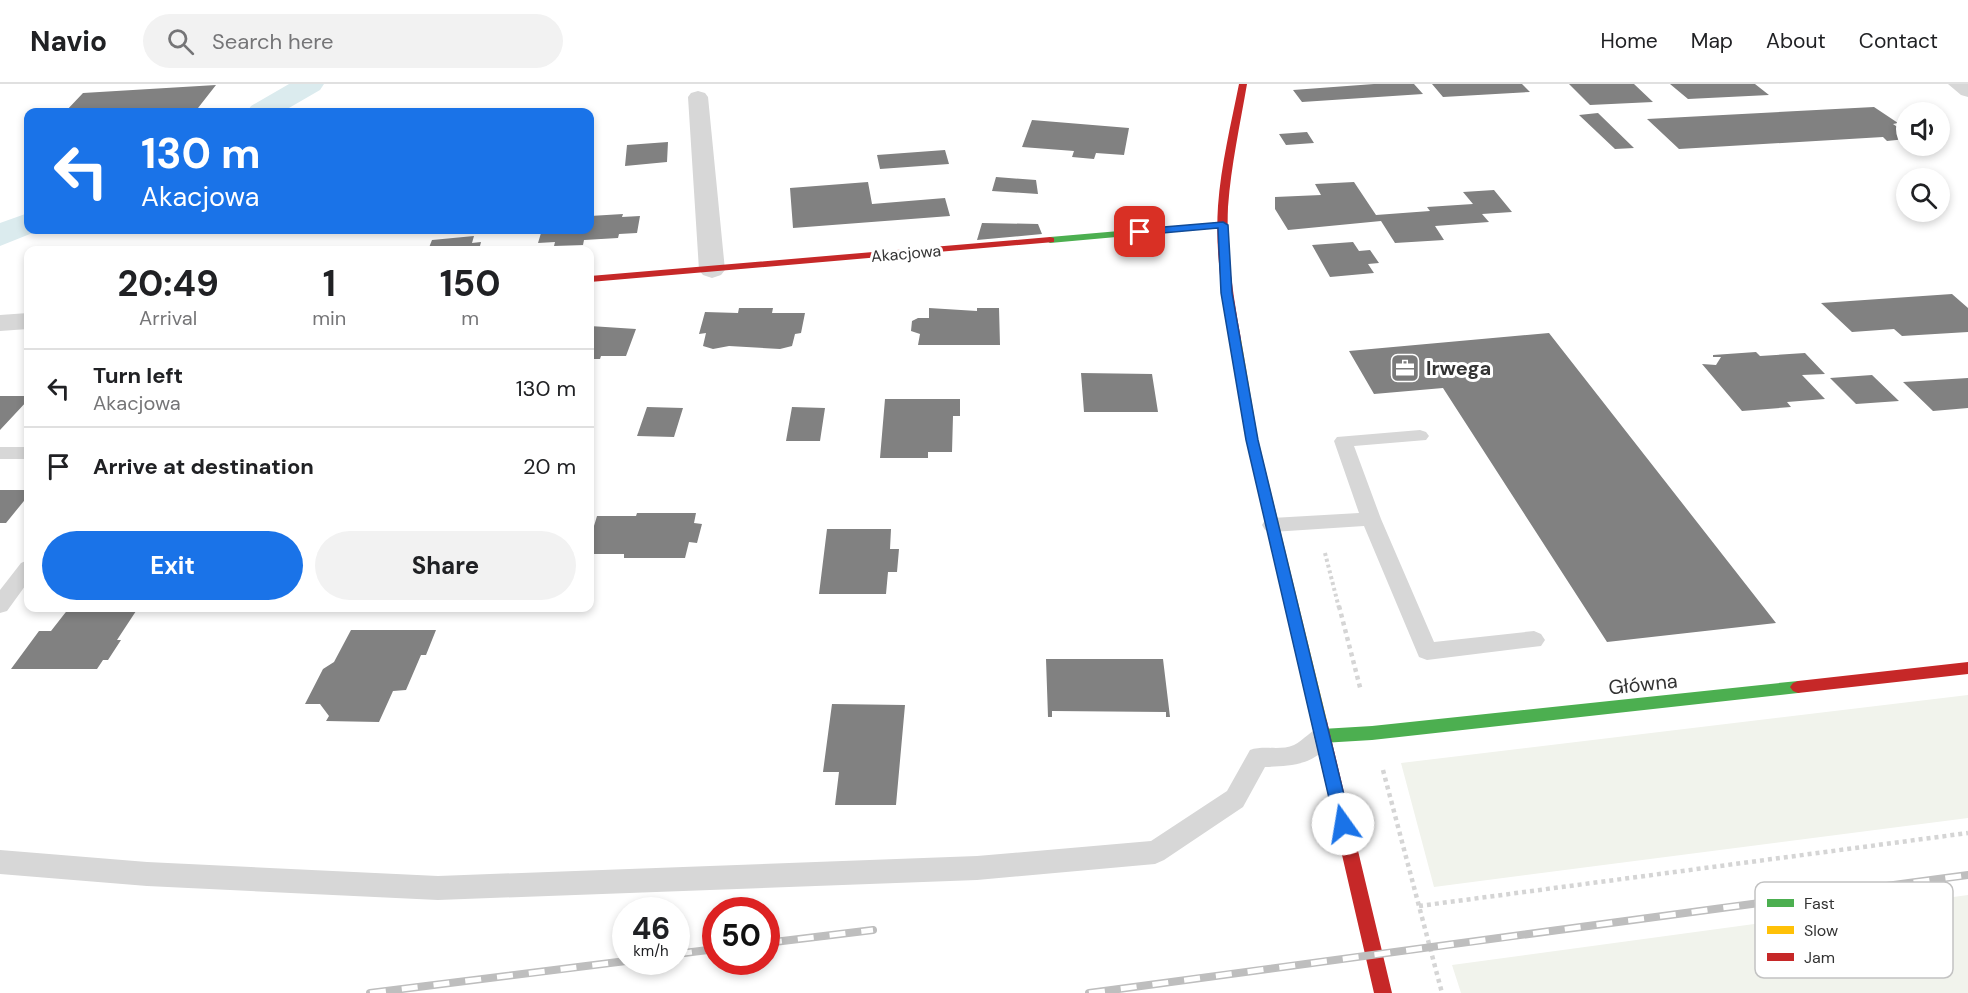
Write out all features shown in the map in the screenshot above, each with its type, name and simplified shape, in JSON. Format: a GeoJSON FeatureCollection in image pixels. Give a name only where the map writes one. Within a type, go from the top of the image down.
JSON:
{"type":"FeatureCollection","features":[{"type":"Feature","properties":{"kind":"street"},"geometry":{"type":"LineString","coordinates":[[1243,84],[1226,178],[1223,225],[1227,293],[1252,440],[1383,993]]}},
{"type":"Feature","properties":{"kind":"street"},"geometry":{"type":"LineString","coordinates":[[1958,84],[1968,91]]}},
{"type":"Feature","properties":{"kind":"street"},"geometry":{"type":"LineString","coordinates":[[698,97],[712,270]]}},
{"type":"Feature","properties":{"kind":"street","name":"Akacjowa"},"geometry":{"type":"LineString","coordinates":[[594,279],[1223,225]]}},
{"type":"Feature","properties":{"kind":"street"},"geometry":{"type":"LineString","coordinates":[[0,323],[24,321]]}},
{"type":"Feature","properties":{"kind":"street","name":"Główna"},"geometry":{"type":"LineString","coordinates":[[1322,736],[1968,668]]}},
{"type":"Feature","properties":{"kind":"lane"},"geometry":{"type":"LineString","coordinates":[[1420,436],[1343,441],[1371,519],[1427,651],[1534,640]]}},
{"type":"Feature","properties":{"kind":"lane"},"geometry":{"type":"LineString","coordinates":[[0,453],[24,453]]}},
{"type":"Feature","properties":{"kind":"lane"},"geometry":{"type":"LineString","coordinates":[[1272,525],[1371,519]]}},
{"type":"Feature","properties":{"kind":"lane"},"geometry":{"type":"LineString","coordinates":[[0,604],[24,573]]}},
{"type":"Feature","properties":{"kind":"lane"},"geometry":{"type":"LineString","coordinates":[[0,862],[147,874],[438,888],[977,868],[1155,852],[1235,799],[1258,757],[1297,756],[1322,736]]}},
{"type":"Feature","properties":{"kind":"path"},"geometry":{"type":"LineString","coordinates":[[1316,523],[1442,993]]}},
{"type":"Feature","properties":{"kind":"path"},"geometry":{"type":"LineString","coordinates":[[1419,906],[1968,832]]}},
{"type":"Feature","properties":{"kind":"shaded area"},"geometry":{"type":"Polygon","coordinates":[[[1968,695],[1968,818],[1434,887],[1401,763],[1968,695]]]}},
{"type":"Feature","properties":{"kind":"shaded area"},"geometry":{"type":"Polygon","coordinates":[[[1968,895],[1968,993],[1461,993],[1452,965],[1755,924],[1755,978],[1953,978],[1953,897],[1968,895]]]}},
{"type":"Feature","properties":{"kind":"building"},"geometry":{"type":"Polygon","coordinates":[[[1374,84],[1414,84],[1423,94],[1302,102],[1293,90],[1374,84]]]}},
{"type":"Feature","properties":{"kind":"building"},"geometry":{"type":"Polygon","coordinates":[[[1432,84],[1522,84],[1530,92],[1443,97],[1432,84]]]}},
{"type":"Feature","properties":{"kind":"building"},"geometry":{"type":"Polygon","coordinates":[[[1569,84],[1634,84],[1653,102],[1590,105],[1569,84]]]}},
{"type":"Feature","properties":{"kind":"building"},"geometry":{"type":"Polygon","coordinates":[[[1670,84],[1755,84],[1769,95],[1688,99],[1670,84]]]}},
{"type":"Feature","properties":{"kind":"building"},"geometry":{"type":"Polygon","coordinates":[[[216,85],[198,108],[69,108],[83,93],[216,85]]]}},
{"type":"Feature","properties":{"kind":"building"},"geometry":{"type":"Polygon","coordinates":[[[1874,107],[1896,122],[1893,124],[1896,126],[1896,140],[1887,141],[1883,137],[1679,149],[1647,119],[1874,107]]]}},
{"type":"Feature","properties":{"kind":"building"},"geometry":{"type":"Polygon","coordinates":[[[1598,113],[1634,148],[1615,149],[1579,115],[1598,113]]]}},
{"type":"Feature","properties":{"kind":"building"},"geometry":{"type":"Polygon","coordinates":[[[1032,120],[1129,128],[1124,155],[1096,153],[1094,159],[1072,157],[1074,151],[1022,147],[1032,120]]]}},
{"type":"Feature","properties":{"kind":"building"},"geometry":{"type":"Polygon","coordinates":[[[1307,132],[1314,143],[1286,145],[1279,134],[1307,132]]]}},
{"type":"Feature","properties":{"kind":"building"},"geometry":{"type":"Polygon","coordinates":[[[668,142],[667,162],[625,166],[627,145],[668,142]]]}},
{"type":"Feature","properties":{"kind":"building"},"geometry":{"type":"Polygon","coordinates":[[[945,150],[949,164],[880,169],[877,155],[945,150]]]}},
{"type":"Feature","properties":{"kind":"building"},"geometry":{"type":"Polygon","coordinates":[[[996,177],[1036,180],[1038,194],[992,191],[996,177]]]}},
{"type":"Feature","properties":{"kind":"building"},"geometry":{"type":"Polygon","coordinates":[[[868,182],[872,204],[945,198],[950,216],[793,228],[790,188],[868,182]]]}},
{"type":"Feature","properties":{"kind":"building"},"geometry":{"type":"Polygon","coordinates":[[[1354,182],[1376,215],[1430,211],[1427,207],[1473,204],[1463,192],[1494,190],[1512,212],[1482,214],[1489,222],[1435,226],[1444,240],[1395,243],[1381,221],[1288,230],[1275,209],[1275,197],[1321,195],[1315,184],[1354,182]]]}},
{"type":"Feature","properties":{"kind":"building"},"geometry":{"type":"Polygon","coordinates":[[[623,214],[622,217],[640,216],[637,233],[619,234],[618,238],[584,240],[583,245],[554,246],[555,242],[538,243],[541,234],[594,234],[594,216],[623,214]]]}},
{"type":"Feature","properties":{"kind":"building"},"geometry":{"type":"Polygon","coordinates":[[[982,223],[1038,224],[1042,234],[977,240],[982,223]]]}},
{"type":"Feature","properties":{"kind":"building"},"geometry":{"type":"Polygon","coordinates":[[[474,236],[472,243],[481,242],[480,246],[430,246],[432,240],[474,236]]]}},
{"type":"Feature","properties":{"kind":"building"},"geometry":{"type":"Polygon","coordinates":[[[1353,242],[1359,251],[1370,250],[1379,263],[1368,264],[1374,273],[1330,277],[1312,245],[1353,242]]]}},
{"type":"Feature","properties":{"kind":"building"},"geometry":{"type":"Polygon","coordinates":[[[1952,294],[1968,308],[1968,332],[1902,336],[1894,329],[1852,332],[1821,303],[1952,294]]]}},
{"type":"Feature","properties":{"kind":"building"},"geometry":{"type":"Polygon","coordinates":[[[739,308],[773,308],[772,313],[805,313],[801,333],[795,334],[792,346],[780,349],[729,346],[713,349],[703,346],[706,333],[699,334],[705,312],[738,313],[739,308]]]}},
{"type":"Feature","properties":{"kind":"building"},"geometry":{"type":"Polygon","coordinates":[[[929,308],[977,311],[977,308],[999,308],[1000,345],[918,345],[920,334],[911,331],[912,321],[918,318],[929,318],[929,308]]]}},
{"type":"Feature","properties":{"kind":"building"},"geometry":{"type":"Polygon","coordinates":[[[594,326],[636,329],[626,356],[601,356],[600,359],[594,359],[594,326]]]}},
{"type":"Feature","properties":{"kind":"building"},"geometry":{"type":"Polygon","coordinates":[[[1549,333],[1776,623],[1607,642],[1443,388],[1374,394],[1349,351],[1549,333]]]}},
{"type":"Feature","properties":{"kind":"building"},"geometry":{"type":"Polygon","coordinates":[[[1756,352],[1760,356],[1805,353],[1825,374],[1802,375],[1825,399],[1787,402],[1791,407],[1742,411],[1702,364],[1716,365],[1721,357],[1713,357],[1713,355],[1756,352]]]}},
{"type":"Feature","properties":{"kind":"building"},"geometry":{"type":"Polygon","coordinates":[[[1081,373],[1152,374],[1158,412],[1084,412],[1081,373]]]}},
{"type":"Feature","properties":{"kind":"building"},"geometry":{"type":"Polygon","coordinates":[[[1872,375],[1899,401],[1856,404],[1830,378],[1872,375]]]}},
{"type":"Feature","properties":{"kind":"building"},"geometry":{"type":"Polygon","coordinates":[[[1968,378],[1968,408],[1933,411],[1903,382],[1968,378]]]}},
{"type":"Feature","properties":{"kind":"building"},"geometry":{"type":"Polygon","coordinates":[[[0,396],[24,396],[24,404],[0,430],[0,396]]]}},
{"type":"Feature","properties":{"kind":"building"},"geometry":{"type":"Polygon","coordinates":[[[885,399],[960,399],[960,416],[953,416],[952,452],[928,452],[928,458],[880,458],[885,399]]]}},
{"type":"Feature","properties":{"kind":"building"},"geometry":{"type":"Polygon","coordinates":[[[647,407],[683,408],[674,437],[637,436],[647,407]]]}},
{"type":"Feature","properties":{"kind":"building"},"geometry":{"type":"Polygon","coordinates":[[[792,407],[825,408],[820,441],[786,441],[792,407]]]}},
{"type":"Feature","properties":{"kind":"building"},"geometry":{"type":"Polygon","coordinates":[[[0,490],[24,490],[24,501],[6,523],[0,523],[0,490]]]}},
{"type":"Feature","properties":{"kind":"building"},"geometry":{"type":"Polygon","coordinates":[[[637,513],[696,513],[694,523],[702,524],[697,543],[689,542],[685,558],[624,558],[624,554],[594,554],[594,526],[597,516],[636,516],[637,513]]]}},
{"type":"Feature","properties":{"kind":"building"},"geometry":{"type":"Polygon","coordinates":[[[827,529],[891,529],[890,549],[899,549],[897,572],[888,572],[886,594],[819,594],[827,529]]]}},
{"type":"Feature","properties":{"kind":"building"},"geometry":{"type":"Polygon","coordinates":[[[66,612],[135,612],[117,640],[121,640],[108,660],[103,660],[97,669],[11,669],[39,631],[51,631],[66,612]]]}},
{"type":"Feature","properties":{"kind":"building"},"geometry":{"type":"Polygon","coordinates":[[[351,630],[436,630],[426,655],[421,655],[406,690],[393,691],[379,722],[326,721],[329,716],[320,704],[305,704],[323,669],[334,662],[351,630]]]}},
{"type":"Feature","properties":{"kind":"building"},"geometry":{"type":"Polygon","coordinates":[[[1046,659],[1163,659],[1170,717],[1166,717],[1166,712],[1052,711],[1052,717],[1048,717],[1046,659]]]}},
{"type":"Feature","properties":{"kind":"building"},"geometry":{"type":"Polygon","coordinates":[[[832,704],[905,705],[896,805],[835,805],[839,772],[823,772],[832,704]]]}},
{"type":"Feature","properties":{"kind":"waterway"},"geometry":{"type":"LineString","coordinates":[[269,108],[310,84]]}},
{"type":"Feature","properties":{"kind":"waterway"},"geometry":{"type":"LineString","coordinates":[[0,236],[24,225]]}},
{"type":"Feature","properties":{"kind":"railway"},"geometry":{"type":"LineString","coordinates":[[1916,882],[1968,875]]}},
{"type":"Feature","properties":{"kind":"railway"},"geometry":{"type":"LineString","coordinates":[[1089,993],[1755,904]]}},
{"type":"Feature","properties":{"kind":"railway"},"geometry":{"type":"LineString","coordinates":[[780,941],[873,930]]}},
{"type":"Feature","properties":{"kind":"railway"},"geometry":{"type":"LineString","coordinates":[[690,952],[702,951]]}},
{"type":"Feature","properties":{"kind":"railway"},"geometry":{"type":"LineString","coordinates":[[370,993],[612,963]]}},
{"type":"Feature","properties":{"kind":"traffic: fast"},"geometry":{"type":"LineString","coordinates":[[1050,240],[1223,225]]}},
{"type":"Feature","properties":{"kind":"traffic: fast"},"geometry":{"type":"LineString","coordinates":[[1322,736],[1372,733],[1798,687]]}},
{"type":"Feature","properties":{"kind":"traffic: slow"},"geometry":{"type":"LineString","coordinates":[[1235,339],[1252,439],[1319,721]]}},
{"type":"Feature","properties":{"kind":"traffic: jam"},"geometry":{"type":"LineString","coordinates":[[1235,339],[1224,264],[1223,207],[1243,84]]}},
{"type":"Feature","properties":{"kind":"traffic: jam"},"geometry":{"type":"LineString","coordinates":[[594,279],[1050,240]]}},
{"type":"Feature","properties":{"kind":"traffic: jam"},"geometry":{"type":"LineString","coordinates":[[1798,687],[1968,668]]}},
{"type":"Feature","properties":{"kind":"traffic: jam"},"geometry":{"type":"LineString","coordinates":[[1319,721],[1383,993]]}},
{"type":"Feature","properties":{"kind":"place","name":"Irwega"},"geometry":{"type":"Point","coordinates":[1405,368]}},
{"type":"Feature","properties":{"kind":"route"},"geometry":{"type":"LineString","coordinates":[[1140,232],[1223,225],[1227,293],[1252,440],[1343,824]]}}]}
